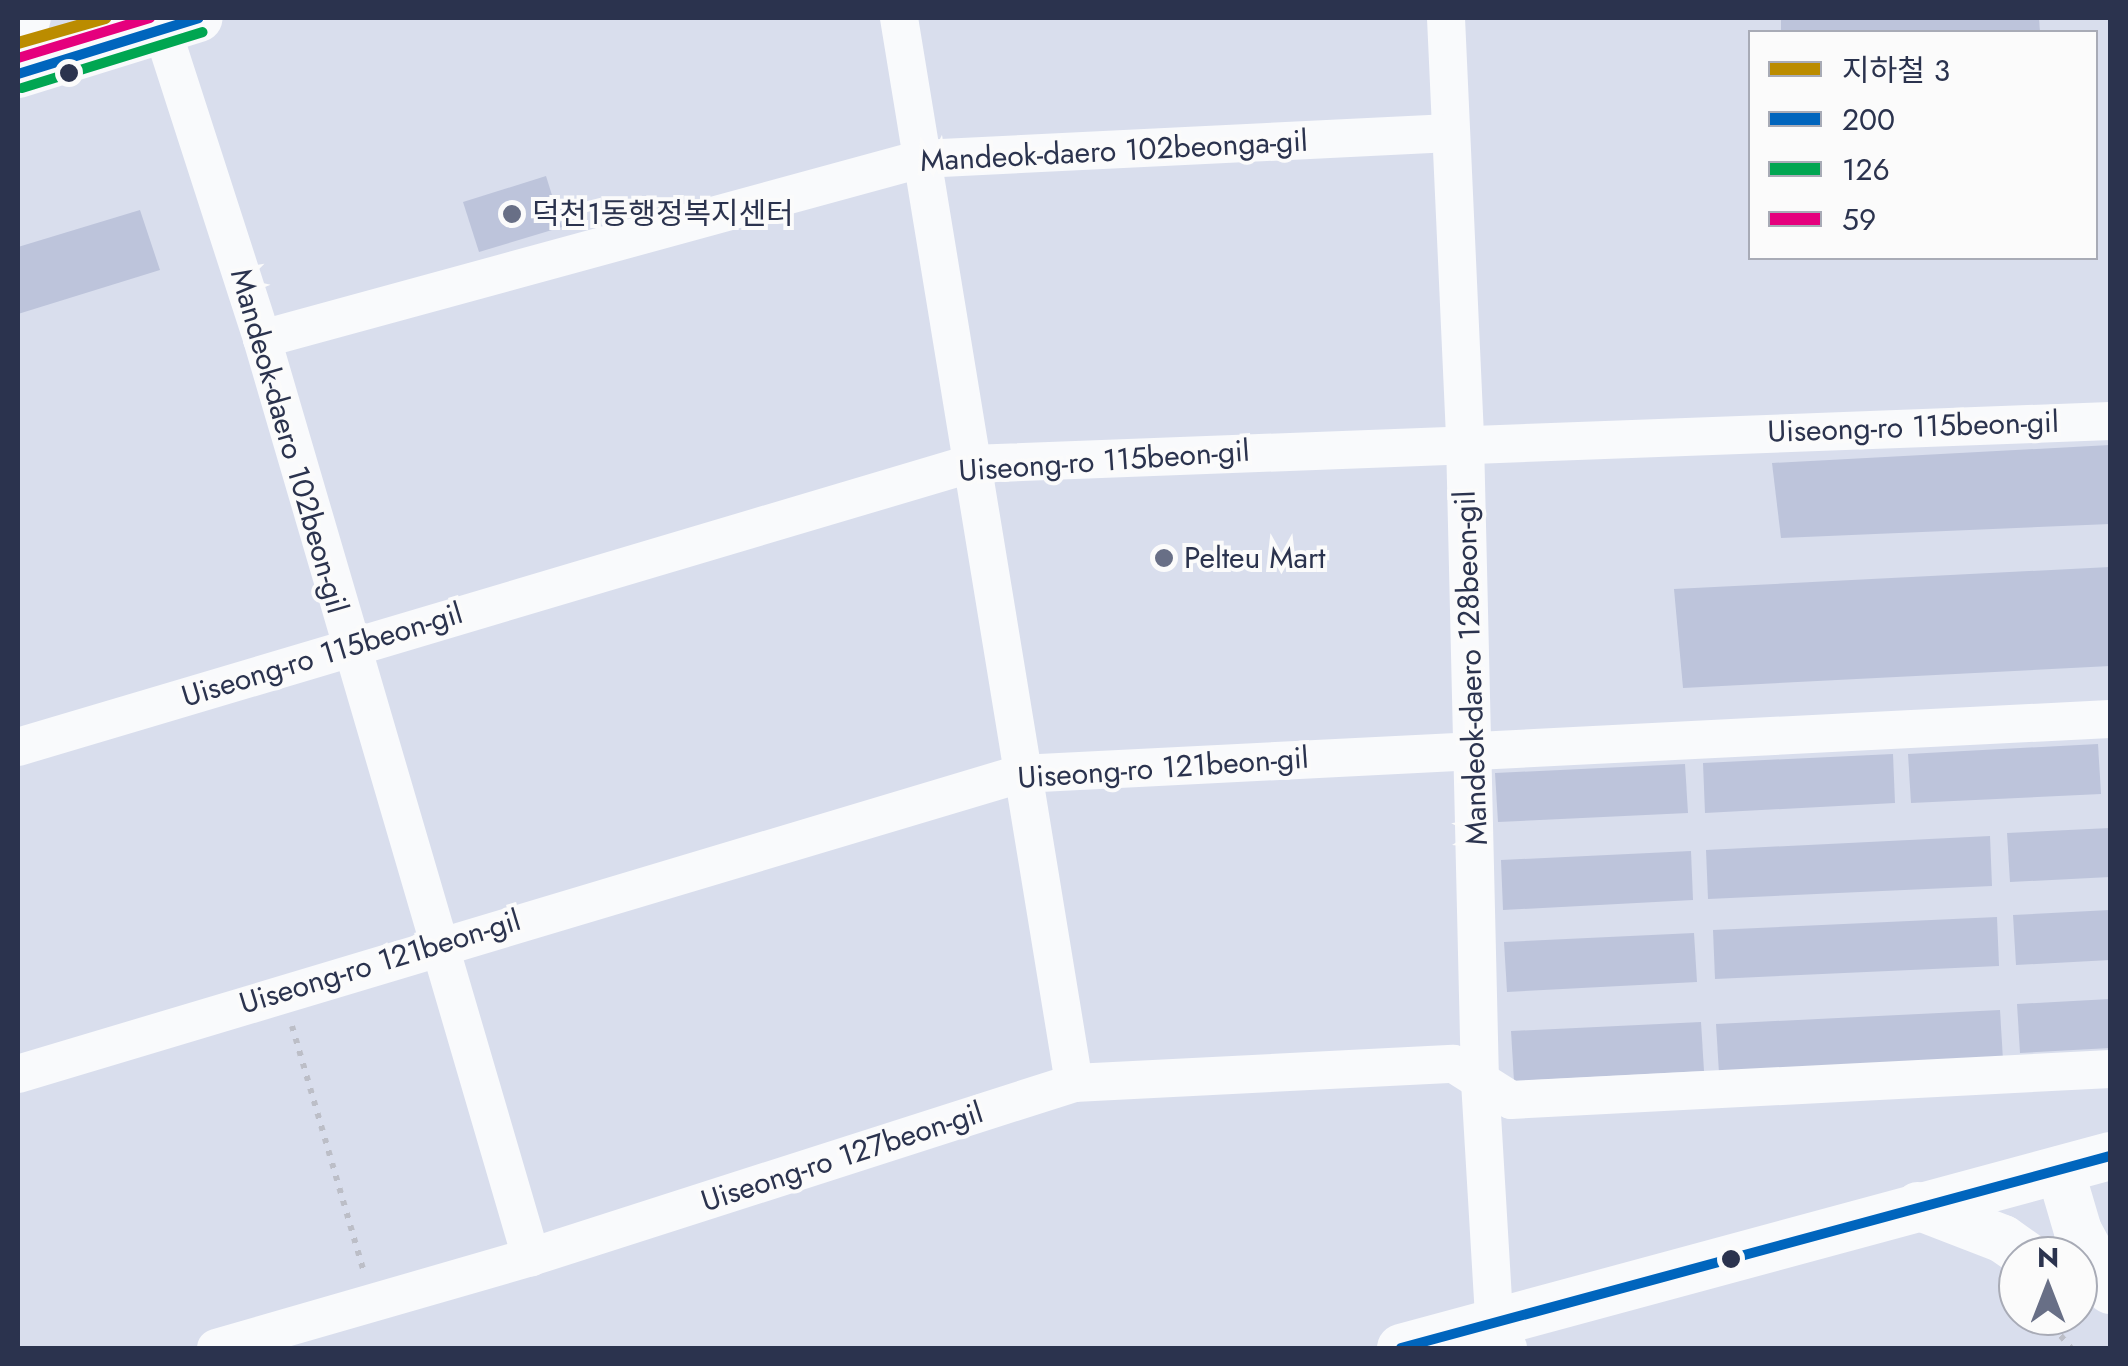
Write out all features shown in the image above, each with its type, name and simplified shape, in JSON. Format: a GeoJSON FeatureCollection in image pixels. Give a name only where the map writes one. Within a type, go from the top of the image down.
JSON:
{"type":"FeatureCollection","features":[{"type":"Feature","properties":{"kind":"main road"},"geometry":{"type":"LineString","coordinates":[[18,20],[27,18]]}},
{"type":"Feature","properties":{"kind":"main road"},"geometry":{"type":"LineString","coordinates":[[18,51],[162,21]]}},
{"type":"Feature","properties":{"kind":"main road"},"geometry":{"type":"LineString","coordinates":[[18,74],[162,21]]}},
{"type":"Feature","properties":{"kind":"main road"},"geometry":{"type":"LineString","coordinates":[[1401,1348],[1501,1334],[1918,1206],[2110,1156]]}},
{"type":"Feature","properties":{"kind":"main road"},"geometry":{"type":"LineString","coordinates":[[2060,1170],[2078,1231],[2110,1290]]}},
{"type":"Feature","properties":{"kind":"main road"},"geometry":{"type":"LineString","coordinates":[[1918,1206],[1998,1238]]}},
{"type":"Feature","properties":{"kind":"street"},"geometry":{"type":"LineString","coordinates":[[899,18],[1020,774],[1074,1083]]}},
{"type":"Feature","properties":{"kind":"street","name":"Mandeok-daero 128beon-gil"},"geometry":{"type":"LineString","coordinates":[[1446,18],[1465,440],[1480,1081],[1501,1334]]}},
{"type":"Feature","properties":{"kind":"street","name":"Mandeok-daero 102beon-gil"},"geometry":{"type":"LineString","coordinates":[[162,21],[262,339],[350,646],[442,942],[531,1257]]}},
{"type":"Feature","properties":{"kind":"street","name":"Mandeok-daero 102beonga-gil"},"geometry":{"type":"LineString","coordinates":[[262,339],[921,159],[1450,133]]}},
{"type":"Feature","properties":{"kind":"street","name":"Uiseong-ro 115beon-gil"},"geometry":{"type":"LineString","coordinates":[[18,747],[970,464],[1465,440],[2110,421]]}},
{"type":"Feature","properties":{"kind":"street","name":"Uiseong-ro 121beon-gil"},"geometry":{"type":"LineString","coordinates":[[18,1074],[442,942],[1020,774],[2110,719]]}},
{"type":"Feature","properties":{"kind":"street","name":"Uiseong-ro 127beon-gil"},"geometry":{"type":"LineString","coordinates":[[216,1348],[531,1257],[1074,1083],[1454,1064],[1511,1100],[2110,1069]]}},
{"type":"Feature","properties":{"kind":"path"},"geometry":{"type":"LineString","coordinates":[[282,992],[372,1303]]}},
{"type":"Feature","properties":{"kind":"building"},"geometry":{"type":"Polygon","coordinates":[[[1781,18],[2039,18],[2040,30],[1781,30],[1781,18]]]}},
{"type":"Feature","properties":{"kind":"building","name":"덕천1동행정복지센터"},"geometry":{"type":"Polygon","coordinates":[[[546,176],[562,227],[479,252],[463,202],[546,176]]]}},
{"type":"Feature","properties":{"kind":"building"},"geometry":{"type":"Polygon","coordinates":[[[140,210],[160,270],[18,314],[18,247],[140,210]]]}},
{"type":"Feature","properties":{"kind":"building"},"geometry":{"type":"Polygon","coordinates":[[[2110,445],[2110,524],[1781,538],[1772,463],[2110,445]]]}},
{"type":"Feature","properties":{"kind":"building"},"geometry":{"type":"Polygon","coordinates":[[[2110,567],[2110,666],[1683,688],[1674,589],[2110,567]]]}},
{"type":"Feature","properties":{"kind":"building"},"geometry":{"type":"Polygon","coordinates":[[[2098,744],[2101,794],[1911,803],[1908,754],[2098,744]]]}},
{"type":"Feature","properties":{"kind":"building"},"geometry":{"type":"Polygon","coordinates":[[[1893,754],[1895,803],[1705,813],[1703,763],[1893,754]]]}},
{"type":"Feature","properties":{"kind":"building"},"geometry":{"type":"Polygon","coordinates":[[[1685,764],[1688,813],[1498,822],[1495,773],[1685,764]]]}},
{"type":"Feature","properties":{"kind":"building"},"geometry":{"type":"Polygon","coordinates":[[[2110,828],[2110,877],[2010,882],[2007,833],[2110,828]]]}},
{"type":"Feature","properties":{"kind":"building"},"geometry":{"type":"Polygon","coordinates":[[[1990,836],[1992,886],[1708,899],[1706,850],[1990,836]]]}},
{"type":"Feature","properties":{"kind":"building"},"geometry":{"type":"Polygon","coordinates":[[[1691,851],[1693,900],[1503,910],[1501,860],[1691,851]]]}},
{"type":"Feature","properties":{"kind":"building"},"geometry":{"type":"Polygon","coordinates":[[[2110,910],[2110,960],[2016,965],[2013,915],[2110,910]]]}},
{"type":"Feature","properties":{"kind":"building"},"geometry":{"type":"Polygon","coordinates":[[[1997,917],[1999,966],[1715,979],[1713,930],[1997,917]]]}},
{"type":"Feature","properties":{"kind":"building"},"geometry":{"type":"Polygon","coordinates":[[[1694,933],[1697,982],[1507,992],[1504,942],[1694,933]]]}},
{"type":"Feature","properties":{"kind":"building"},"geometry":{"type":"Polygon","coordinates":[[[2110,999],[2110,1048],[2020,1053],[2017,1004],[2110,999]]]}},
{"type":"Feature","properties":{"kind":"building"},"geometry":{"type":"Polygon","coordinates":[[[2000,1010],[2003,1060],[1719,1073],[1716,1024],[2000,1010]]]}},
{"type":"Feature","properties":{"kind":"building"},"geometry":{"type":"Polygon","coordinates":[[[1701,1022],[1704,1071],[1514,1081],[1511,1031],[1701,1022]]]}},
{"type":"Feature","properties":{"kind":"metro line","name":"3"},"geometry":{"type":"LineString","coordinates":[[18,43],[105,18]]}},
{"type":"Feature","properties":{"kind":"transit line","name":"59"},"geometry":{"type":"LineString","coordinates":[[18,58],[150,18]]}},
{"type":"Feature","properties":{"kind":"transit line","name":"200"},"geometry":{"type":"LineString","coordinates":[[18,74],[199,18]]}},
{"type":"Feature","properties":{"kind":"transit line","name":"126"},"geometry":{"type":"LineString","coordinates":[[22,88],[203,32]]}},
{"type":"Feature","properties":{"kind":"transit line","name":"200"},"geometry":{"type":"LineString","coordinates":[[1401,1348],[2110,1156]]}},
{"type":"Feature","properties":{"kind":"place","name":"덕천1동행정복지센터"},"geometry":{"type":"Point","coordinates":[512,214]}},
{"type":"Feature","properties":{"kind":"place","name":"Pelteu Mart"},"geometry":{"type":"Point","coordinates":[1164,558]}}]}
